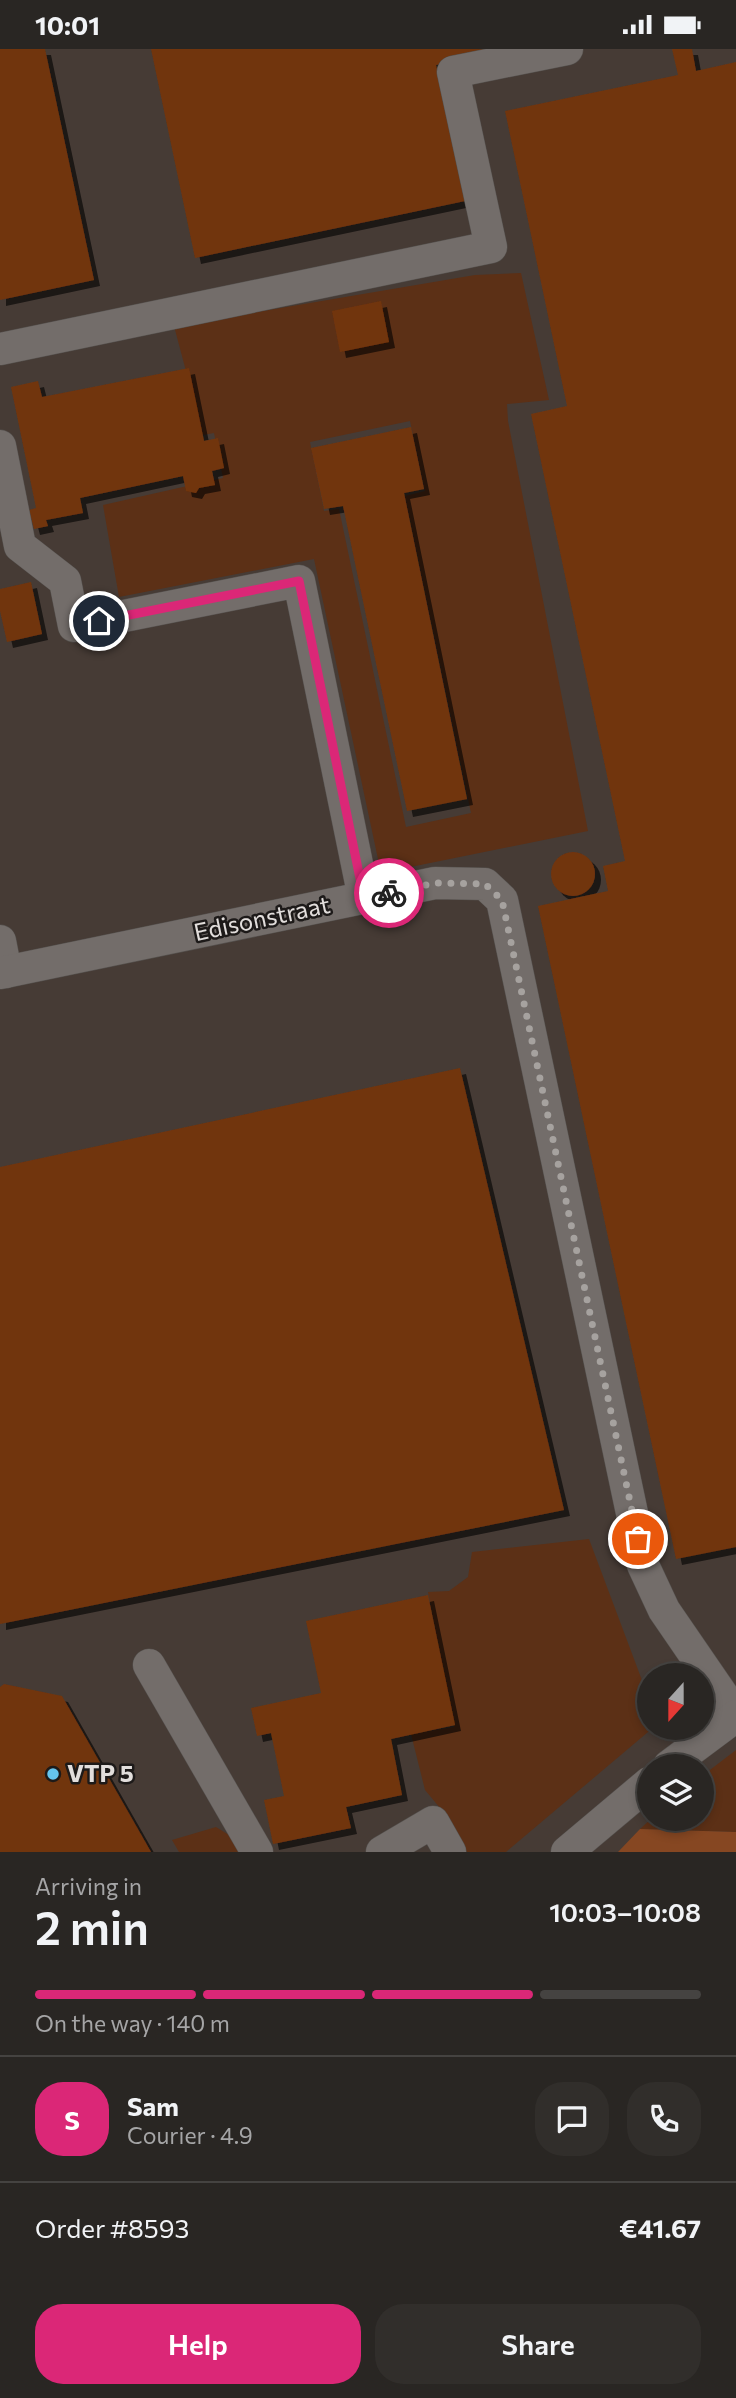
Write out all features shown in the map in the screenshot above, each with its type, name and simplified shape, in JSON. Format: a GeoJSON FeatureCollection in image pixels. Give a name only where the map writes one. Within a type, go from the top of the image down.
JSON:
{"type":"FeatureCollection","features":[{"type":"Feature","properties":{"kind":"street"},"geometry":{"type":"LineString","coordinates":[[0,349],[491,247],[453,72],[567,49]]}},
{"type":"Feature","properties":{"kind":"street"},"geometry":{"type":"LineString","coordinates":[[0,446],[20,546],[65,581],[74,626],[299,581],[364,898]]}},
{"type":"Feature","properties":{"kind":"street","name":"Edisonstraat"},"geometry":{"type":"LineString","coordinates":[[3,972],[435,883],[485,884],[502,900],[643,1565],[664,1610],[736,1716]]}},
{"type":"Feature","properties":{"kind":"street"},"geometry":{"type":"LineString","coordinates":[[0,941],[3,972]]}},
{"type":"Feature","properties":{"kind":"street"},"geometry":{"type":"LineString","coordinates":[[149,1665],[257,1852]]}},
{"type":"Feature","properties":{"kind":"street"},"geometry":{"type":"LineString","coordinates":[[685,1754],[736,1716]]}},
{"type":"Feature","properties":{"kind":"street"},"geometry":{"type":"LineString","coordinates":[[568,1852],[637,1793]]}},
{"type":"Feature","properties":{"kind":"street"},"geometry":{"type":"LineString","coordinates":[[382,1852],[433,1822],[450,1852]]}},
{"type":"Feature","properties":{"kind":"shaded area"},"geometry":{"type":"Polygon","coordinates":[[[0,49],[736,49],[736,1852],[0,1852],[0,49]]]}},
{"type":"Feature","properties":{"kind":"shaded area"},"geometry":{"type":"Polygon","coordinates":[[[521,273],[549,400],[507,404],[508,421],[588,831],[381,873],[314,559],[119,597],[103,505],[223,478],[214,433],[203,435],[174,326],[475,275],[521,273]],[[410,421],[310,442],[324,511],[339,509],[406,827],[471,813],[405,496],[425,491],[410,421]]]}},
{"type":"Feature","properties":{"kind":"shaded area"},"geometry":{"type":"Polygon","coordinates":[[[589,1539],[637,1667],[639,1740],[506,1852],[467,1852],[440,1808],[425,1790],[411,1734],[454,1727],[428,1592],[449,1591],[468,1577],[472,1552],[589,1539]]]}},
{"type":"Feature","properties":{"kind":"shaded area"},"geometry":{"type":"Polygon","coordinates":[[[736,1750],[736,1832],[704,1831],[714,1831],[714,1767],[736,1750]]]}},
{"type":"Feature","properties":{"kind":"shaded area"},"geometry":{"type":"Polygon","coordinates":[[[216,1827],[229,1835],[239,1852],[179,1852],[172,1840],[216,1827]]]}},
{"type":"Feature","properties":{"kind":"shaded area"},"geometry":{"type":"Polygon","coordinates":[[[638,1831],[736,1832],[736,1852],[618,1852],[638,1831]]]}},
{"type":"Feature","properties":{"kind":"building"},"geometry":{"type":"Polygon","coordinates":[[[0,49],[45,49],[94,280],[0,300],[0,49]]]}},
{"type":"Feature","properties":{"kind":"building"},"geometry":{"type":"Polygon","coordinates":[[[151,49],[505,50],[436,65],[465,201],[195,258],[151,49]]]}},
{"type":"Feature","properties":{"kind":"building"},"geometry":{"type":"Polygon","coordinates":[[[672,49],[692,49],[696,71],[736,62],[736,1547],[676,1559],[538,906],[608,891],[603,866],[625,861],[531,414],[567,406],[505,111],[678,75],[672,49]]]}},
{"type":"Feature","properties":{"kind":"building"},"geometry":{"type":"Polygon","coordinates":[[[381,301],[389,342],[340,352],[332,311],[381,301]]]}},
{"type":"Feature","properties":{"kind":"building"},"geometry":{"type":"Polygon","coordinates":[[[189,368],[204,441],[218,438],[224,468],[212,471],[215,485],[199,488],[196,493],[186,491],[183,476],[80,498],[83,513],[46,520],[48,526],[34,529],[29,510],[36,508],[11,387],[38,381],[42,397],[189,368]]]}},
{"type":"Feature","properties":{"kind":"building"},"geometry":{"type":"Polygon","coordinates":[[[411,427],[424,489],[404,493],[467,799],[407,811],[343,506],[324,509],[311,448],[411,427]]]}},
{"type":"Feature","properties":{"kind":"building"},"geometry":{"type":"Polygon","coordinates":[[[31,582],[42,634],[7,642],[0,611],[0,589],[31,582]]]}},
{"type":"Feature","properties":{"kind":"building"},"geometry":{"type":"Polygon","coordinates":[[[573,852],[589,858],[595,874],[589,890],[573,896],[557,890],[551,874],[557,858],[573,852]]]}},
{"type":"Feature","properties":{"kind":"building"},"geometry":{"type":"Polygon","coordinates":[[[460,1068],[564,1510],[0,1624],[0,1167],[460,1068]]]}},
{"type":"Feature","properties":{"kind":"building"},"geometry":{"type":"Polygon","coordinates":[[[428,1595],[455,1725],[391,1739],[402,1795],[346,1807],[351,1828],[273,1844],[264,1800],[284,1796],[271,1733],[257,1736],[251,1708],[321,1693],[306,1621],[428,1595]]]}},
{"type":"Feature","properties":{"kind":"building","name":"VTP 5"},"geometry":{"type":"Polygon","coordinates":[[[4,1684],[62,1696],[151,1852],[0,1852],[0,1687],[4,1684]]]}},
{"type":"Feature","properties":{"kind":"way so far"},"geometry":{"type":"LineString","coordinates":[[389,893],[435,883],[485,884],[502,900],[638,1539]]}},
{"type":"Feature","properties":{"kind":"place","name":"VTP 5"},"geometry":{"type":"Point","coordinates":[53,1774]}},
{"type":"Feature","properties":{"kind":"route"},"geometry":{"type":"LineString","coordinates":[[99,621],[299,581],[364,898],[389,893]]}}]}
